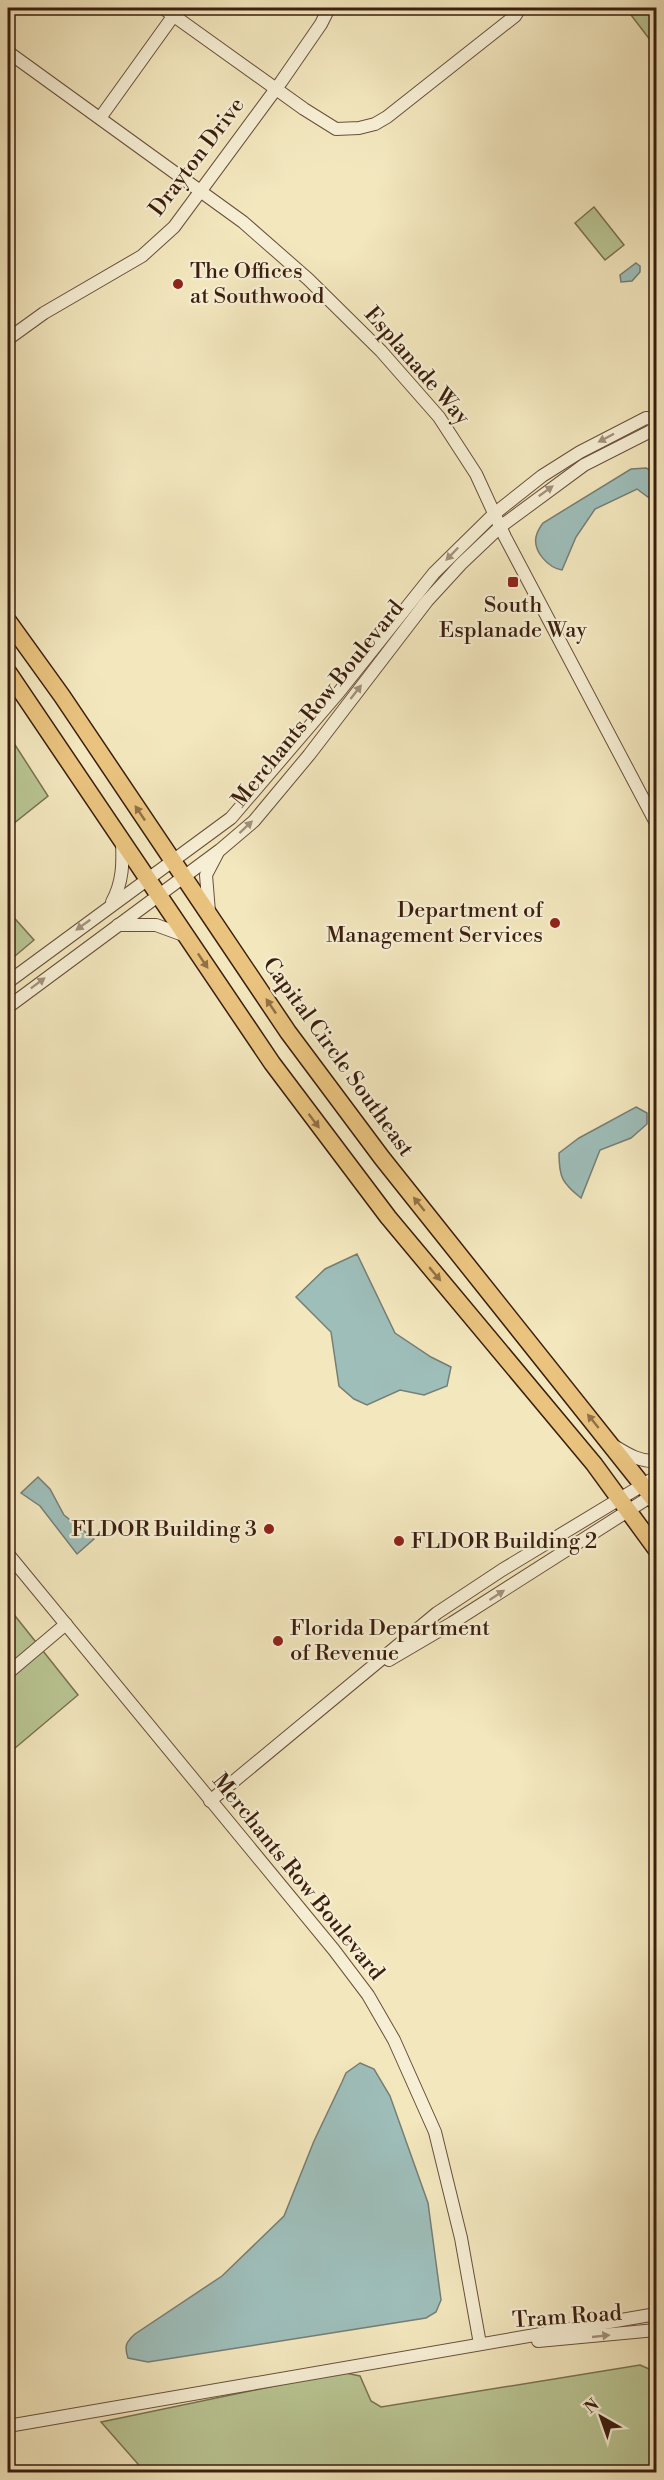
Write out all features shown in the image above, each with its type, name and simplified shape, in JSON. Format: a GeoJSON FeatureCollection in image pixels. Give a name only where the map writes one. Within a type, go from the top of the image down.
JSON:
{"type":"FeatureCollection","features":[{"type":"Feature","properties":{"kind":"main road","name":"Capital Circle Southeast"},"geometry":{"type":"LineString","coordinates":[[8,621],[62,696],[288,1032],[382,1158],[612,1444],[652,1490]]}},
{"type":"Feature","properties":{"kind":"main road"},"geometry":{"type":"LineString","coordinates":[[8,672],[272,1063],[388,1217],[624,1503],[657,1550]]}},
{"type":"Feature","properties":{"kind":"street","name":"Drayton Drive"},"geometry":{"type":"LineString","coordinates":[[8,339],[44,313],[142,256],[174,227],[276,88],[321,24],[329,8]]}},
{"type":"Feature","properties":{"kind":"street"},"geometry":{"type":"LineString","coordinates":[[100,118],[172,10],[276,88],[336,129],[359,128],[375,124],[515,16],[520,8]]}},
{"type":"Feature","properties":{"kind":"street","name":"Esplanade Way"},"geometry":{"type":"LineString","coordinates":[[8,52],[202,191],[278,252],[381,351],[439,417],[476,474],[500,527],[657,823]]}},
{"type":"Feature","properties":{"kind":"street","name":"Merchants Row Boulevard"},"geometry":{"type":"LineString","coordinates":[[8,982],[231,818],[308,729],[434,573],[495,514],[542,476],[580,452],[646,418],[657,418]]}},
{"type":"Feature","properties":{"kind":"street","name":"Merchants Row Boulevard"},"geometry":{"type":"LineString","coordinates":[[8,1007],[220,850],[254,821],[428,602],[461,564],[500,527],[584,465],[651,431],[657,424]]}},
{"type":"Feature","properties":{"kind":"street"},"geometry":{"type":"LineString","coordinates":[[308,729],[321,738]]}},
{"type":"Feature","properties":{"kind":"street"},"geometry":{"type":"LineString","coordinates":[[111,905],[121,878],[122,840]]}},
{"type":"Feature","properties":{"kind":"street"},"geometry":{"type":"LineString","coordinates":[[209,913],[206,875],[220,850]]}},
{"type":"Feature","properties":{"kind":"street"},"geometry":{"type":"LineString","coordinates":[[118,925],[156,925],[186,936]]}},
{"type":"Feature","properties":{"kind":"street"},"geometry":{"type":"LineString","coordinates":[[612,1444],[633,1457],[645,1461],[657,1461]]}},
{"type":"Feature","properties":{"kind":"street"},"geometry":{"type":"LineString","coordinates":[[210,1801],[437,1612],[624,1503],[652,1490]]}},
{"type":"Feature","properties":{"kind":"street"},"geometry":{"type":"LineString","coordinates":[[357,1679],[452,1623],[624,1503]]}},
{"type":"Feature","properties":{"kind":"street","name":"Merchants Row Boulevard"},"geometry":{"type":"LineString","coordinates":[[8,1554],[334,1950],[368,1995],[394,2040],[435,2132],[459,2228],[480,2344]]}},
{"type":"Feature","properties":{"kind":"street"},"geometry":{"type":"LineString","coordinates":[[8,1672],[66,1624]]}},
{"type":"Feature","properties":{"kind":"street"},"geometry":{"type":"LineString","coordinates":[[8,2426],[657,2314]]}},
{"type":"Feature","properties":{"kind":"street","name":"Tram Road"},"geometry":{"type":"LineString","coordinates":[[480,2344],[585,2338],[657,2330]]}},
{"type":"Feature","properties":{"kind":"green space"},"geometry":{"type":"Polygon","coordinates":[[[641,8],[649,8],[656,17],[656,43],[654,45],[631,15],[641,8]]]}},
{"type":"Feature","properties":{"kind":"green space"},"geometry":{"type":"Polygon","coordinates":[[[594,207],[624,245],[605,260],[575,223],[594,207]]]}},
{"type":"Feature","properties":{"kind":"green space"},"geometry":{"type":"Polygon","coordinates":[[[8,734],[48,796],[8,828],[8,734]]]}},
{"type":"Feature","properties":{"kind":"green space"},"geometry":{"type":"Polygon","coordinates":[[[8,911],[34,940],[15,956],[8,946],[8,911]]]}},
{"type":"Feature","properties":{"kind":"green space"},"geometry":{"type":"Polygon","coordinates":[[[8,1607],[78,1695],[8,1754],[8,1607]]]}},
{"type":"Feature","properties":{"kind":"green space"},"geometry":{"type":"Polygon","coordinates":[[[640,2365],[656,2372],[656,2472],[145,2472],[101,2422],[341,2372],[360,2376],[371,2401],[381,2407],[640,2365]]]}},
{"type":"Feature","properties":{"kind":"water"},"geometry":{"type":"Polygon","coordinates":[[[636,263],[640,266],[640,272],[632,281],[621,282],[620,275],[636,263]]]}},
{"type":"Feature","properties":{"kind":"water"},"geometry":{"type":"Polygon","coordinates":[[[646,468],[656,473],[656,503],[637,489],[595,509],[576,537],[562,570],[547,563],[539,554],[536,537],[543,523],[631,469],[646,468]]]}},
{"type":"Feature","properties":{"kind":"water"},"geometry":{"type":"Polygon","coordinates":[[[636,1107],[647,1113],[647,1124],[631,1138],[600,1150],[581,1198],[563,1179],[559,1153],[579,1138],[636,1107]]]}},
{"type":"Feature","properties":{"kind":"water"},"geometry":{"type":"Polygon","coordinates":[[[357,1254],[395,1333],[431,1357],[451,1367],[447,1386],[424,1395],[400,1390],[367,1405],[354,1399],[339,1386],[331,1332],[296,1297],[325,1269],[357,1254]]]}},
{"type":"Feature","properties":{"kind":"water"},"geometry":{"type":"Polygon","coordinates":[[[38,1477],[50,1489],[64,1515],[94,1539],[77,1554],[40,1506],[21,1493],[38,1477]]]}},
{"type":"Feature","properties":{"kind":"water"},"geometry":{"type":"Polygon","coordinates":[[[360,2063],[374,2069],[390,2096],[428,2203],[441,2300],[436,2312],[426,2318],[148,2362],[128,2358],[127,2344],[135,2334],[222,2276],[284,2216],[314,2141],[346,2073],[360,2063]]]}},
{"type":"Feature","properties":{"kind":"place","name":"The Offices at Southwood"},"geometry":{"type":"Point","coordinates":[178,284]}},
{"type":"Feature","properties":{"kind":"place","name":"South Esplanade Way"},"geometry":{"type":"Point","coordinates":[513,582]}},
{"type":"Feature","properties":{"kind":"place","name":"Department of Management Services"},"geometry":{"type":"Point","coordinates":[555,923]}},
{"type":"Feature","properties":{"kind":"place","name":"FLDOR Building 3"},"geometry":{"type":"Point","coordinates":[269,1529]}},
{"type":"Feature","properties":{"kind":"place","name":"FLDOR Building 2"},"geometry":{"type":"Point","coordinates":[399,1541]}},
{"type":"Feature","properties":{"kind":"place","name":"Florida Department of Revenue"},"geometry":{"type":"Point","coordinates":[278,1641]}}]}
